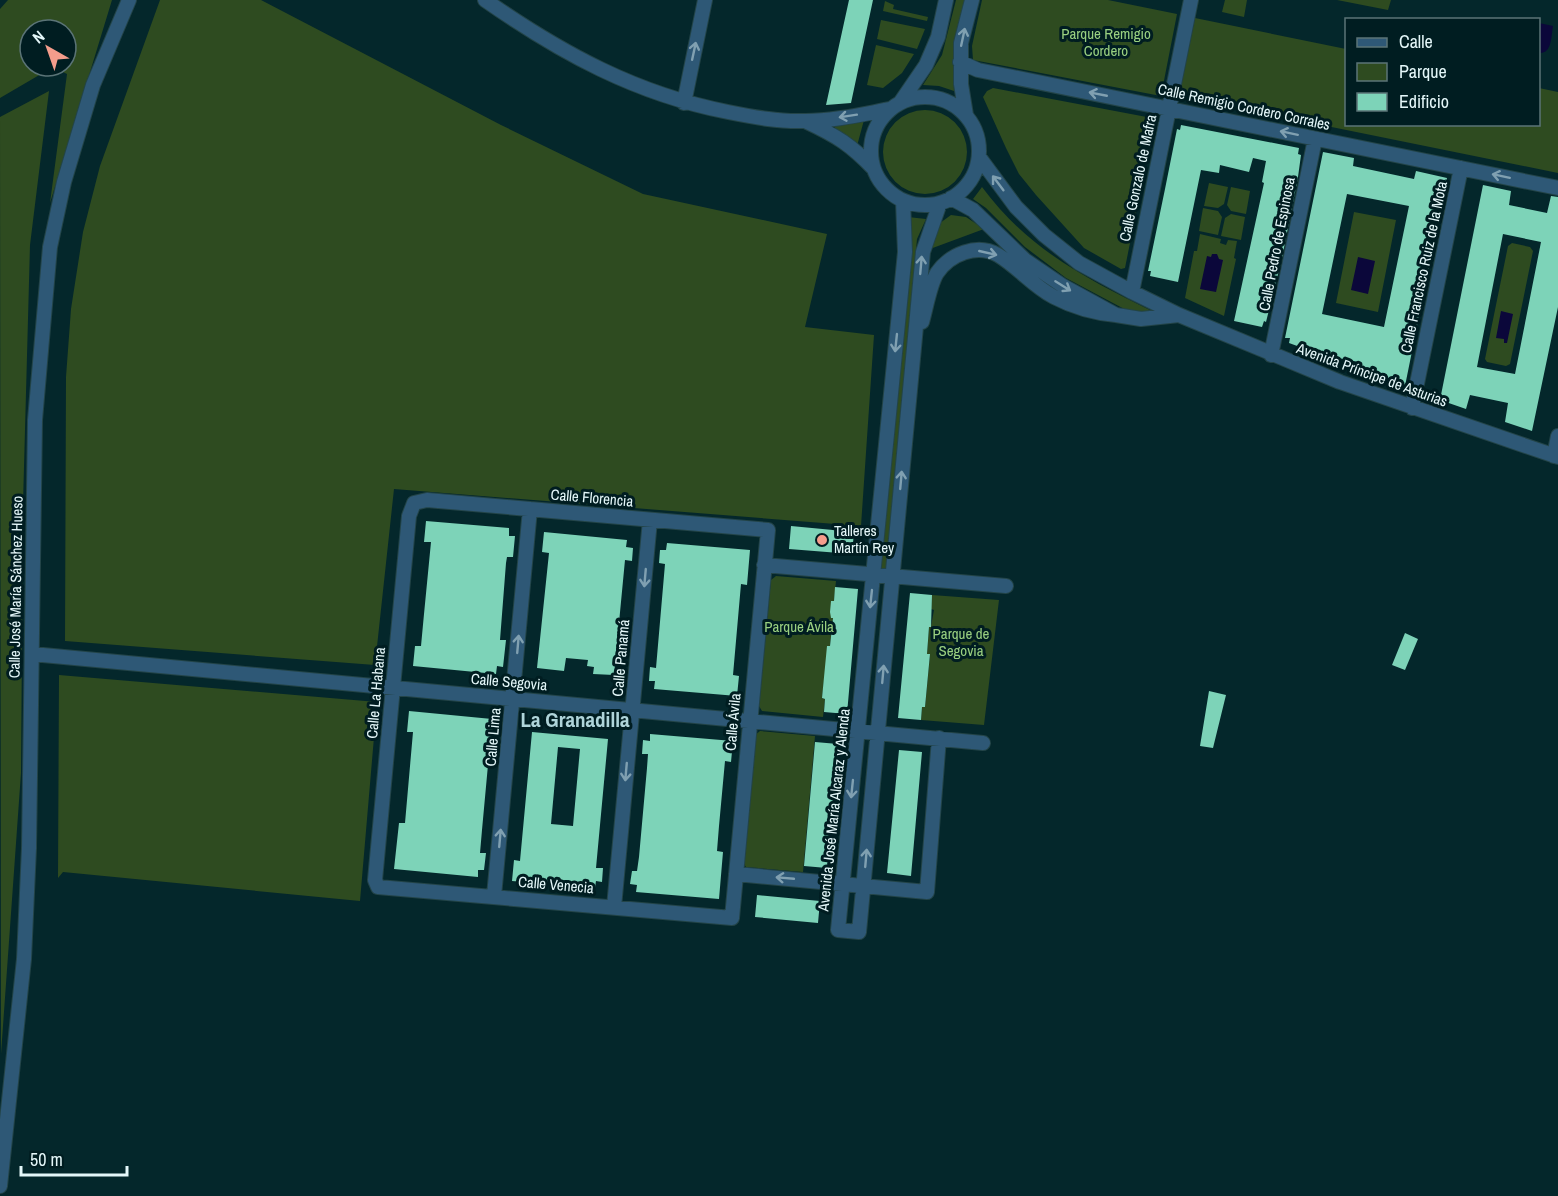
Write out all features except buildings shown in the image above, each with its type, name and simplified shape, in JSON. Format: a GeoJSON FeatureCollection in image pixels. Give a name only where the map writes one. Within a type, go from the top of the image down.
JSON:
{"type":"FeatureCollection","features":[{"type":"Feature","properties":{"kind":"street","name":"Calle José María Sánchez Hueso"},"geometry":{"type":"LineString","coordinates":[[0,1186],[24,959],[29,848],[35,420],[50,247],[64,182],[93,85],[129,0]]}},
{"type":"Feature","properties":{"kind":"street"},"geometry":{"type":"LineString","coordinates":[[485,0],[527,29],[580,60],[621,80],[684,103],[754,117],[805,121],[847,117],[896,106],[918,97],[936,98],[952,104],[966,116]]}},
{"type":"Feature","properties":{"kind":"street"},"geometry":{"type":"LineString","coordinates":[[684,103],[705,0]]}},
{"type":"Feature","properties":{"kind":"street"},"geometry":{"type":"LineString","coordinates":[[946,0],[938,37],[926,65],[896,106],[883,117],[874,133],[871,151],[874,169],[880,182],[890,193],[903,201],[927,205],[946,201],[965,188],[974,173],[979,157],[976,135],[966,116],[960,62],[961,43],[972,0]]}},
{"type":"Feature","properties":{"kind":"street","name":"Calle Gonzalo de Mafra"},"geometry":{"type":"LineString","coordinates":[[1132,291],[1191,0]]}},
{"type":"Feature","properties":{"kind":"street","name":"Calle Remigio Cordero Corrales"},"geometry":{"type":"LineString","coordinates":[[960,62],[978,70],[1558,188]]}},
{"type":"Feature","properties":{"kind":"street"},"geometry":{"type":"LineString","coordinates":[[805,121],[837,136],[854,148],[874,169]]}},
{"type":"Feature","properties":{"kind":"street","name":"Calle Pedro de Espinosa"},"geometry":{"type":"LineString","coordinates":[[1271,355],[1315,139]]}},
{"type":"Feature","properties":{"kind":"street","name":"Avenida Príncipe de Asturias"},"geometry":{"type":"LineString","coordinates":[[979,157],[1016,207],[1044,235],[1079,263],[1132,291],[1179,315],[1271,355],[1412,408],[1556,457]]}},
{"type":"Feature","properties":{"kind":"street","name":"Calle Francisco Ruiz de la Mota"},"geometry":{"type":"LineString","coordinates":[[1412,408],[1461,168]]}},
{"type":"Feature","properties":{"kind":"street","name":"Avenida José María Alcaraz y Alenda"},"geometry":{"type":"LineString","coordinates":[[903,201],[905,252],[838,930],[859,932],[923,252],[946,201]]}},
{"type":"Feature","properties":{"kind":"street","name":"Avenida Príncipe de Asturias"},"geometry":{"type":"LineString","coordinates":[[946,201],[973,210],[1025,260],[1062,286],[1116,315],[1141,319],[1179,315]]}},
{"type":"Feature","properties":{"kind":"street","name":"Avenida José María Alcaraz y Alenda"},"geometry":{"type":"LineString","coordinates":[[913,352],[936,274],[948,260],[962,252],[983,250],[998,255],[1053,296],[1090,312],[1116,315]]}},
{"type":"Feature","properties":{"kind":"street"},"geometry":{"type":"LineString","coordinates":[[1556,457],[1558,436]]}},
{"type":"Feature","properties":{"kind":"street","name":"Calle Florencia"},"geometry":{"type":"LineString","coordinates":[[414,503],[427,500],[768,530]]}},
{"type":"Feature","properties":{"kind":"street","name":"Calle La Habana"},"geometry":{"type":"LineString","coordinates":[[378,887],[375,880],[409,516],[414,503]]}},
{"type":"Feature","properties":{"kind":"street","name":"Calle Lima"},"geometry":{"type":"LineString","coordinates":[[494,897],[530,509]]}},
{"type":"Feature","properties":{"kind":"street","name":"Calle Panamá"},"geometry":{"type":"LineString","coordinates":[[614,907],[650,520]]}},
{"type":"Feature","properties":{"kind":"street","name":"Calle Ávila"},"geometry":{"type":"LineString","coordinates":[[732,918],[768,530]]}},
{"type":"Feature","properties":{"kind":"street"},"geometry":{"type":"LineString","coordinates":[[765,565],[1005,586]]}},
{"type":"Feature","properties":{"kind":"street","name":"Calle Segovia"},"geometry":{"type":"LineString","coordinates":[[32,654],[983,742]]}},
{"type":"Feature","properties":{"kind":"street"},"geometry":{"type":"LineString","coordinates":[[736,873],[927,891],[939,738]]}},
{"type":"Feature","properties":{"kind":"street","name":"Calle Venecia"},"geometry":{"type":"LineString","coordinates":[[378,887],[732,918]]}},
{"type":"Feature","properties":{"kind":"green space"},"geometry":{"type":"Polygon","coordinates":[[[8,0],[112,0],[50,203],[66,78],[78,78],[78,18],[18,18],[18,78],[34,78],[0,98],[0,9],[8,0]]]}},
{"type":"Feature","properties":{"kind":"green space"},"geometry":{"type":"Polygon","coordinates":[[[160,0],[261,0],[501,125],[643,194],[827,234],[805,327],[874,335],[861,526],[394,489],[375,665],[65,641],[66,377],[71,309],[83,232],[100,166],[160,0]]]}},
{"type":"Feature","properties":{"kind":"green space"},"geometry":{"type":"Polygon","coordinates":[[[956,0],[965,0],[953,56],[954,91],[939,86],[923,85],[942,55],[956,0]]]}},
{"type":"Feature","properties":{"kind":"green space","name":"Parque Remigio Cordero"},"geometry":{"type":"Polygon","coordinates":[[[982,0],[1108,0],[1177,14],[1161,96],[973,60],[972,46],[982,0]]]}},
{"type":"Feature","properties":{"kind":"green space"},"geometry":{"type":"Polygon","coordinates":[[[1225,0],[1247,0],[1244,17],[1222,12],[1225,0]]]}},
{"type":"Feature","properties":{"kind":"green space"},"geometry":{"type":"Polygon","coordinates":[[[1337,0],[1391,0],[1388,10],[1337,0]]]}},
{"type":"Feature","properties":{"kind":"green space"},"geometry":{"type":"Polygon","coordinates":[[[885,1],[894,5],[893,9],[928,17],[927,21],[883,11],[885,1]]]}},
{"type":"Feature","properties":{"kind":"green space"},"geometry":{"type":"Polygon","coordinates":[[[1195,18],[1345,49],[1345,126],[1540,126],[1540,88],[1558,92],[1558,173],[1179,96],[1195,18]]]}},
{"type":"Feature","properties":{"kind":"green space"},"geometry":{"type":"Polygon","coordinates":[[[881,20],[925,29],[917,49],[877,39],[881,20]]]}},
{"type":"Feature","properties":{"kind":"green space"},"geometry":{"type":"Polygon","coordinates":[[[876,45],[914,54],[902,73],[883,88],[867,85],[876,45]]]}},
{"type":"Feature","properties":{"kind":"green space"},"geometry":{"type":"Polygon","coordinates":[[[993,88],[1152,118],[1154,123],[1125,268],[1121,269],[1084,248],[1019,174],[983,97],[993,88]]]}},
{"type":"Feature","properties":{"kind":"green space"},"geometry":{"type":"Polygon","coordinates":[[[49,91],[30,245],[23,504],[21,773],[1,1054],[0,117],[49,91]]]}},
{"type":"Feature","properties":{"kind":"green space"},"geometry":{"type":"Polygon","coordinates":[[[925,110],[948,117],[960,129],[967,152],[960,175],[948,187],[925,194],[902,187],[890,175],[883,152],[890,129],[902,117],[925,110]]]}},
{"type":"Feature","properties":{"kind":"green space"},"geometry":{"type":"Polygon","coordinates":[[[864,120],[857,146],[834,126],[864,120]]]}},
{"type":"Feature","properties":{"kind":"green space"},"geometry":{"type":"Polygon","coordinates":[[[1209,183],[1228,187],[1224,204],[1218,208],[1204,206],[1209,183]]]}},
{"type":"Feature","properties":{"kind":"green space"},"geometry":{"type":"Polygon","coordinates":[[[982,187],[1000,209],[1038,245],[1081,274],[1152,311],[1128,311],[1066,278],[1025,247],[986,208],[973,199],[982,187]]]}},
{"type":"Feature","properties":{"kind":"green space"},"geometry":{"type":"Polygon","coordinates":[[[1231,187],[1250,191],[1246,214],[1231,211],[1227,205],[1231,187]]]}},
{"type":"Feature","properties":{"kind":"green space"},"geometry":{"type":"Polygon","coordinates":[[[1203,208],[1218,211],[1222,217],[1218,235],[1199,231],[1203,208]]]}},
{"type":"Feature","properties":{"kind":"green space"},"geometry":{"type":"Polygon","coordinates":[[[1354,212],[1396,220],[1378,312],[1336,303],[1354,212]]]}},
{"type":"Feature","properties":{"kind":"green space"},"geometry":{"type":"Polygon","coordinates":[[[1231,214],[1245,217],[1241,240],[1221,236],[1225,218],[1231,214]]]}},
{"type":"Feature","properties":{"kind":"green space"},"geometry":{"type":"Polygon","coordinates":[[[951,215],[966,217],[984,229],[930,249],[940,223],[951,215]]]}},
{"type":"Feature","properties":{"kind":"green space"},"geometry":{"type":"Polygon","coordinates":[[[908,217],[926,219],[917,239],[886,570],[881,569],[911,238],[908,217]]]}},
{"type":"Feature","properties":{"kind":"green space"},"geometry":{"type":"Polygon","coordinates":[[[1200,234],[1221,239],[1220,243],[1226,245],[1228,240],[1237,241],[1234,258],[1236,259],[1224,316],[1185,298],[1194,251],[1197,251],[1200,234]]]}},
{"type":"Feature","properties":{"kind":"green space"},"geometry":{"type":"Polygon","coordinates":[[[1512,243],[1530,247],[1533,251],[1510,364],[1506,366],[1487,362],[1485,359],[1508,246],[1512,243]]]}},
{"type":"Feature","properties":{"kind":"green space","name":"Parque Ávila"},"geometry":{"type":"Polygon","coordinates":[[[776,576],[836,581],[834,601],[831,601],[831,618],[833,618],[830,646],[827,646],[827,681],[824,681],[822,698],[825,699],[823,717],[762,711],[759,706],[771,580],[776,576]]]}},
{"type":"Feature","properties":{"kind":"green space","name":"Parque de Segovia"},"geometry":{"type":"Polygon","coordinates":[[[932,595],[999,600],[984,725],[921,720],[922,707],[925,707],[930,655],[927,654],[929,627],[934,610],[931,609],[932,595]]]}},
{"type":"Feature","properties":{"kind":"green space"},"geometry":{"type":"Polygon","coordinates":[[[59,675],[377,702],[360,901],[63,872],[58,878],[59,675]]]}},
{"type":"Feature","properties":{"kind":"green space"},"geometry":{"type":"Polygon","coordinates":[[[760,731],[815,736],[803,872],[746,867],[744,864],[755,735],[760,731]]]}},
{"type":"Feature","properties":{"kind":"shaded area"},"geometry":{"type":"Polygon","coordinates":[[[1540,23],[1553,26],[1549,48],[1540,53],[1540,23]]]}},
{"type":"Feature","properties":{"kind":"shaded area"},"geometry":{"type":"Polygon","coordinates":[[[1212,254],[1217,254],[1219,259],[1223,260],[1216,292],[1200,289],[1207,256],[1211,257],[1212,254]]]}},
{"type":"Feature","properties":{"kind":"shaded area"},"geometry":{"type":"Polygon","coordinates":[[[1358,257],[1375,261],[1368,294],[1351,290],[1358,257]]]}},
{"type":"Feature","properties":{"kind":"shaded area"},"geometry":{"type":"Polygon","coordinates":[[[1501,311],[1513,314],[1507,343],[1504,343],[1504,339],[1496,338],[1501,311]]]}},
{"type":"Feature","properties":{"kind":"place","name":"Talleres Martín Rey"},"geometry":{"type":"Point","coordinates":[822,540]}},
{"type":"Feature","properties":{"kind":"district","name":"La Granadilla"},"geometry":{"type":"Point","coordinates":[575,720]}}]}
